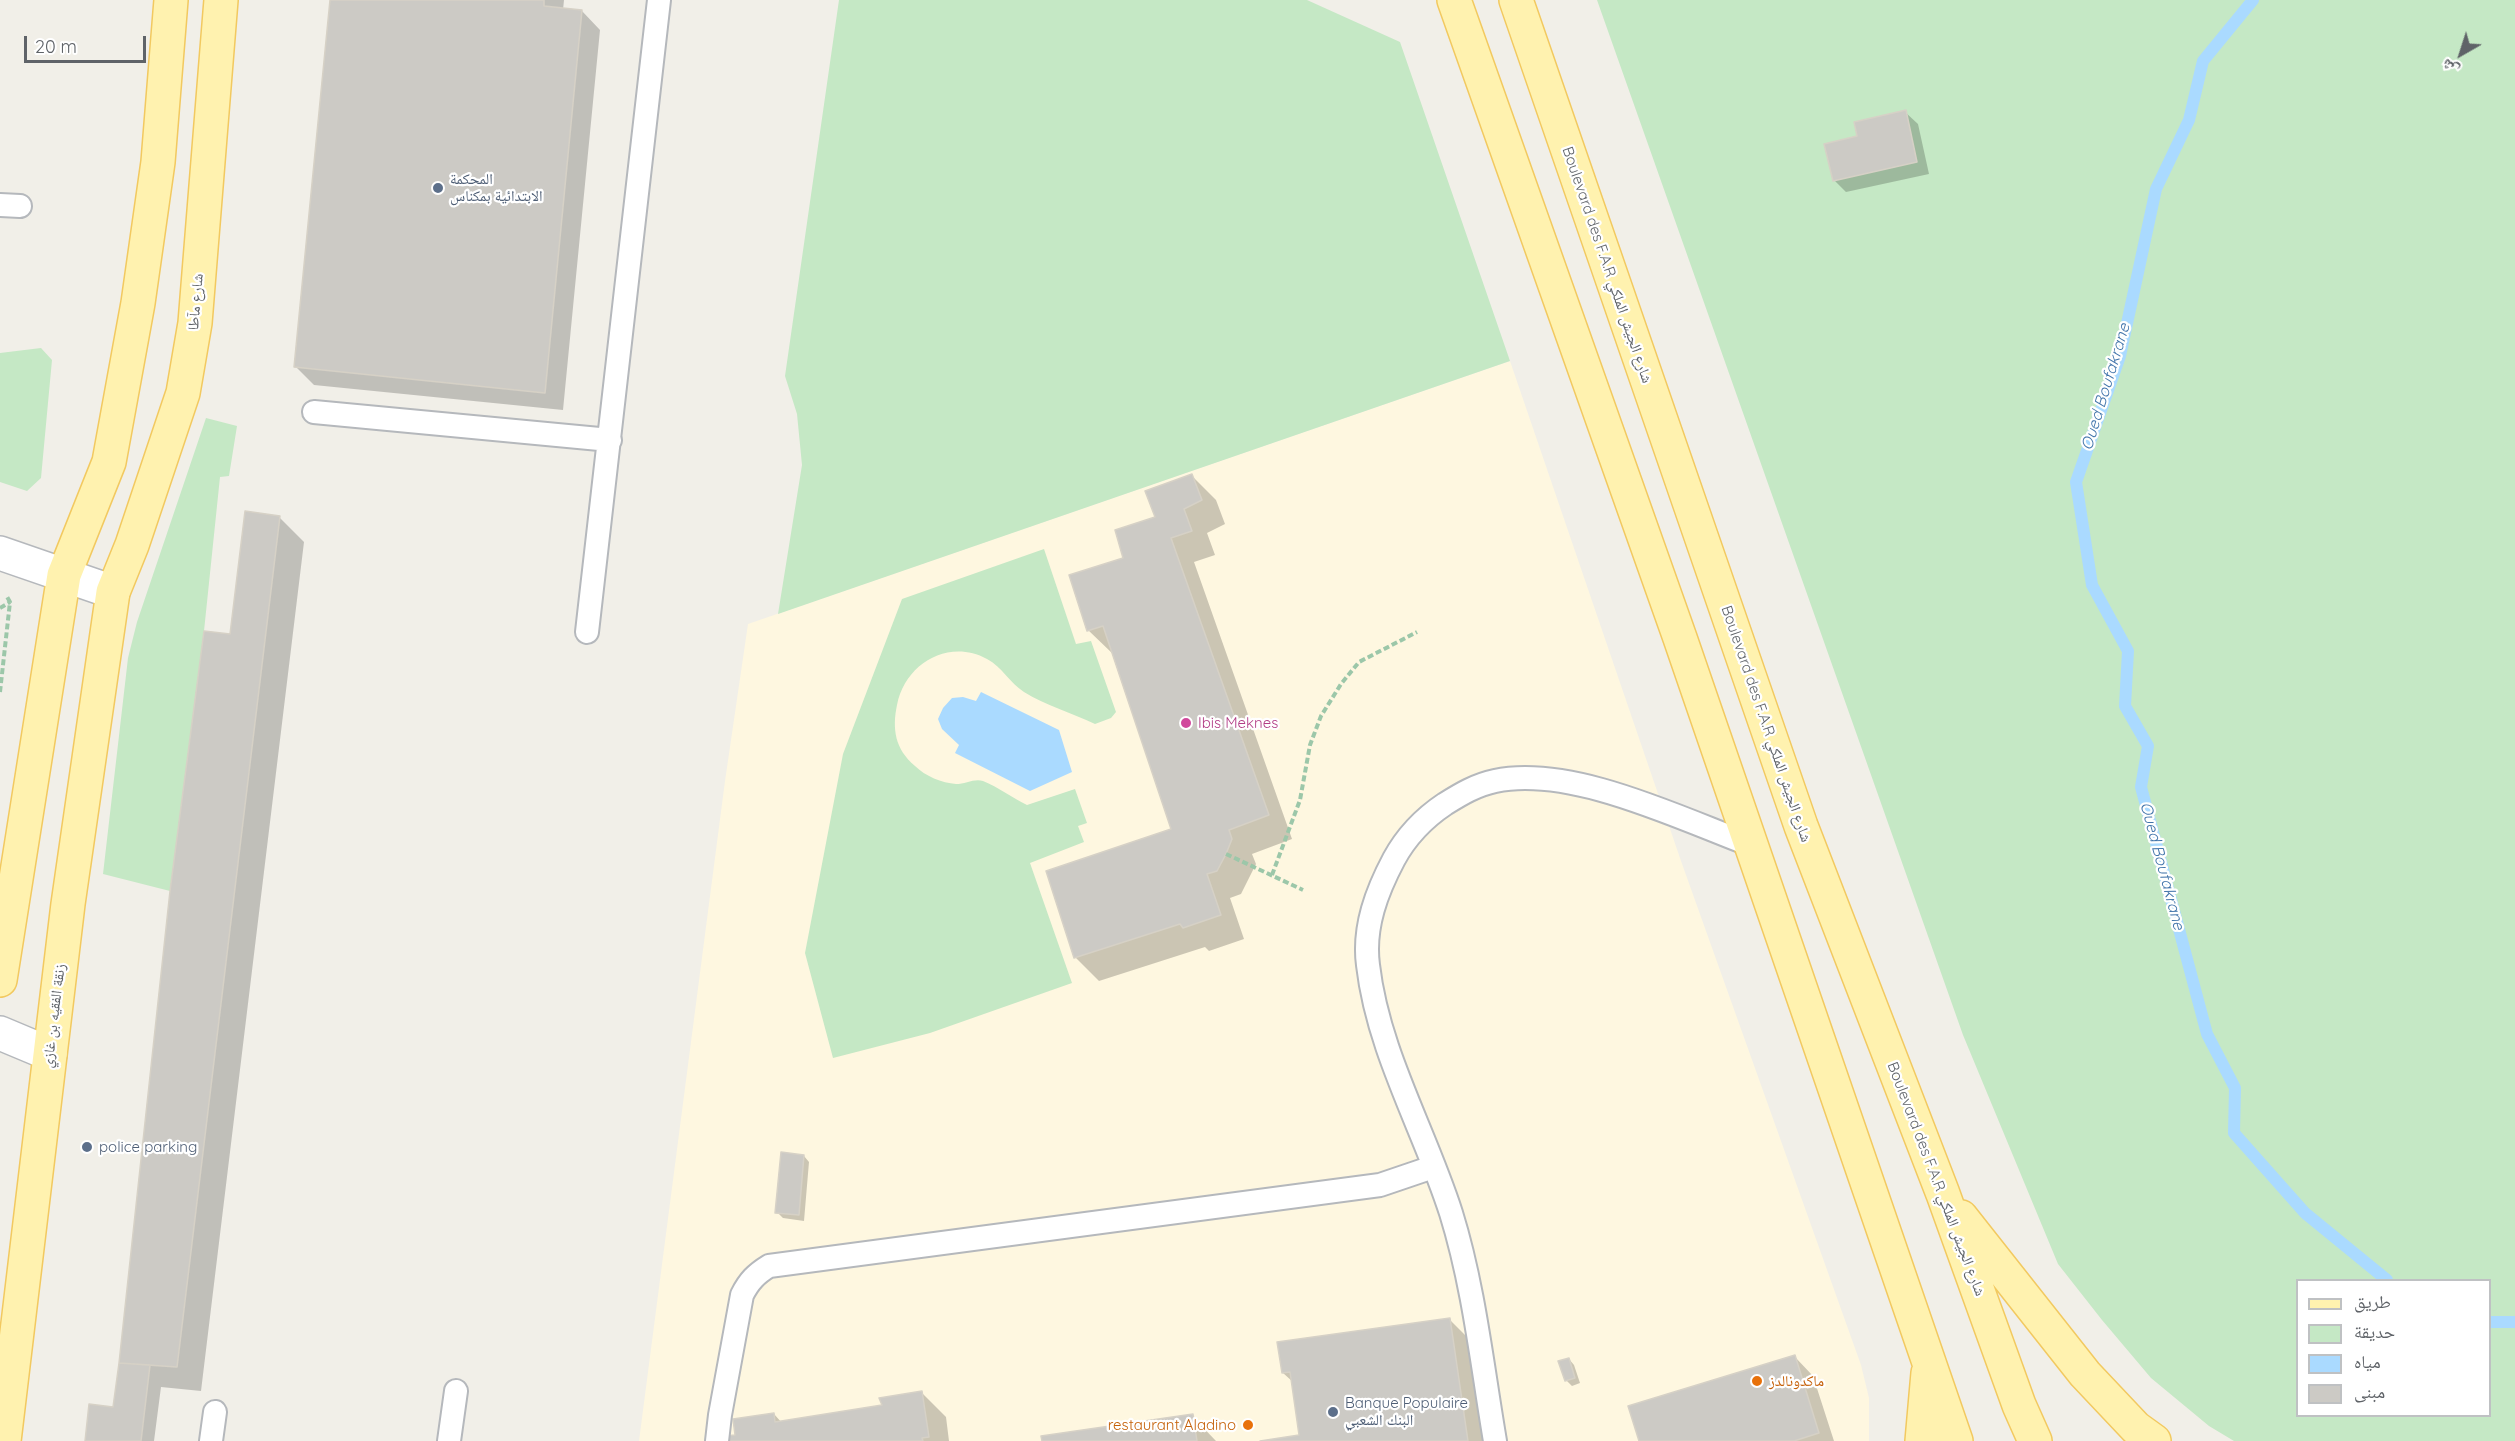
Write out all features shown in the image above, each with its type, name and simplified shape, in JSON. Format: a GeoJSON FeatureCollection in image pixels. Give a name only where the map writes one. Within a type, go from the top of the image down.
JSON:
{"type":"FeatureCollection","features":[{"type":"Feature","properties":{"kind":"main road"},"geometry":{"type":"LineString","coordinates":[[0,980],[64,575],[109,462],[138,303],[158,162],[171,0]]}},
{"type":"Feature","properties":{"kind":"main road","name":"شارع مآطا"},"geometry":{"type":"LineString","coordinates":[[113,592],[132,544],[183,393],[195,323],[221,0]]}},
{"type":"Feature","properties":{"kind":"main road"},"geometry":{"type":"LineString","coordinates":[[1454,0],[1677,627],[1956,1441]]}},
{"type":"Feature","properties":{"kind":"main road","name":"Boulevard des F.A.R شارع الجيش الملكي"},"geometry":{"type":"LineString","coordinates":[[1516,0],[1801,826],[1943,1194],[2019,1405],[2035,1441]]}},
{"type":"Feature","properties":{"kind":"main road","name":"زنقة الفقيه بن غازي"},"geometry":{"type":"LineString","coordinates":[[4,1441],[76,845],[113,592]]}},
{"type":"Feature","properties":{"kind":"main road"},"geometry":{"type":"LineString","coordinates":[[1943,1194],[2085,1374],[2136,1428],[2154,1441]]}},
{"type":"Feature","properties":{"kind":"main road"},"geometry":{"type":"LineString","coordinates":[[1922,1441],[1929,1363]]}},
{"type":"Feature","properties":{"kind":"street"},"geometry":{"type":"LineString","coordinates":[[0,554],[113,592]]}},
{"type":"Feature","properties":{"kind":"street"},"geometry":{"type":"LineString","coordinates":[[0,1034],[50,1054]]}},
{"type":"Feature","properties":{"kind":"lane"},"geometry":{"type":"LineString","coordinates":[[587,632],[659,0]]}},
{"type":"Feature","properties":{"kind":"lane"},"geometry":{"type":"LineString","coordinates":[[314,412],[610,440]]}},
{"type":"Feature","properties":{"kind":"lane"},"geometry":{"type":"LineString","coordinates":[[1495,1441],[1468,1273],[1450,1212],[1389,1053],[1367,963],[1372,906],[1400,848],[1418,826],[1467,790],[1494,781],[1523,778],[1556,780],[1604,790],[1751,845]]}},
{"type":"Feature","properties":{"kind":"lane"},"geometry":{"type":"LineString","coordinates":[[717,1441],[742,1295],[748,1282],[769,1266],[1380,1185],[1433,1167]]}},
{"type":"Feature","properties":{"kind":"lane"},"geometry":{"type":"LineString","coordinates":[[449,1441],[456,1391]]}},
{"type":"Feature","properties":{"kind":"lane"},"geometry":{"type":"LineString","coordinates":[[211,1441],[215,1412]]}},
{"type":"Feature","properties":{"kind":"path"},"geometry":{"type":"LineString","coordinates":[[0,586],[10,602],[0,692]]}},
{"type":"Feature","properties":{"kind":"path"},"geometry":{"type":"LineString","coordinates":[[0,608],[10,602]]}},
{"type":"Feature","properties":{"kind":"path"},"geometry":{"type":"LineString","coordinates":[[1272,875],[1300,800],[1310,745],[1321,716],[1341,684],[1359,662],[1417,632]]}},
{"type":"Feature","properties":{"kind":"path"},"geometry":{"type":"LineString","coordinates":[[1226,854],[1303,890]]}},
{"type":"Feature","properties":{"kind":"shaded area"},"geometry":{"type":"Polygon","coordinates":[[[1510,361],[1681,861],[1861,1365],[1869,1398],[1869,1441],[639,1441],[725,781],[748,624],[1510,361]]]}},
{"type":"Feature","properties":{"kind":"green space"},"geometry":{"type":"Polygon","coordinates":[[[839,0],[1307,0],[1400,42],[1510,361],[778,614],[802,465],[797,414],[785,376],[839,0]]]}},
{"type":"Feature","properties":{"kind":"green space"},"geometry":{"type":"Polygon","coordinates":[[[1597,0],[2515,0],[2515,1441],[2234,1441],[2209,1426],[2151,1378],[2058,1264],[1963,1035],[1597,0]]]}},
{"type":"Feature","properties":{"kind":"green space"},"geometry":{"type":"Polygon","coordinates":[[[41,348],[52,360],[41,478],[27,491],[0,482],[0,353],[41,348]]]}},
{"type":"Feature","properties":{"kind":"green space"},"geometry":{"type":"Polygon","coordinates":[[[206,418],[237,426],[229,476],[220,477],[204,631],[170,891],[103,874],[128,658],[137,622],[206,418]]]}},
{"type":"Feature","properties":{"kind":"green space"},"geometry":{"type":"Polygon","coordinates":[[[1044,549],[1076,644],[1091,641],[1116,712],[1111,718],[1095,724],[1024,692],[987,659],[972,653],[958,652],[930,659],[909,678],[897,705],[895,730],[899,746],[908,759],[919,770],[940,781],[956,784],[983,781],[1027,805],[1075,789],[1087,823],[1078,826],[1084,842],[1030,863],[1072,983],[930,1033],[833,1058],[805,953],[843,754],[902,599],[1044,549]]]}},
{"type":"Feature","properties":{"kind":"water"},"geometry":{"type":"Polygon","coordinates":[[[981,692],[1059,730],[1072,772],[1030,791],[955,753],[959,745],[942,729],[938,719],[943,708],[952,698],[963,697],[976,701],[981,692]]]}},
{"type":"Feature","properties":{"kind":"building","name":"المحكمة الابتدائية بمكناس"},"geometry":{"type":"Polygon","coordinates":[[[330,0],[544,0],[544,6],[582,10],[545,393],[294,367],[330,0]]]}},
{"type":"Feature","properties":{"kind":"building"},"geometry":{"type":"Polygon","coordinates":[[[1906,110],[1917,162],[1833,181],[1824,144],[1857,136],[1854,122],[1906,110]]]}},
{"type":"Feature","properties":{"kind":"building","name":"Ibis Meknes"},"geometry":{"type":"Polygon","coordinates":[[[1192,474],[1202,500],[1184,509],[1192,531],[1171,538],[1269,815],[1229,830],[1232,839],[1226,854],[1217,871],[1207,874],[1221,915],[1183,928],[1180,924],[1074,958],[1046,871],[1171,829],[1103,626],[1087,631],[1069,575],[1123,558],[1115,530],[1155,517],[1145,491],[1192,474]]]}},
{"type":"Feature","properties":{"kind":"building"},"geometry":{"type":"Polygon","coordinates":[[[245,511],[280,516],[177,1367],[119,1363],[170,891],[204,631],[230,634],[245,511]]]}},
{"type":"Feature","properties":{"kind":"building"},"geometry":{"type":"Polygon","coordinates":[[[781,1152],[804,1155],[799,1215],[775,1213],[781,1152]]]}},
{"type":"Feature","properties":{"kind":"building"},"geometry":{"type":"Polygon","coordinates":[[[1450,1318],[1468,1441],[1260,1441],[1299,1435],[1290,1372],[1282,1373],[1277,1342],[1450,1318]]]}},
{"type":"Feature","properties":{"kind":"building","name":"ماكدونالدز"},"geometry":{"type":"Polygon","coordinates":[[[1795,1355],[1819,1433],[1794,1441],[1639,1441],[1628,1406],[1795,1355]]]}},
{"type":"Feature","properties":{"kind":"building"},"geometry":{"type":"Polygon","coordinates":[[[1569,1358],[1575,1378],[1565,1381],[1558,1361],[1569,1358]]]}},
{"type":"Feature","properties":{"kind":"building"},"geometry":{"type":"Polygon","coordinates":[[[119,1363],[150,1365],[141,1441],[85,1441],[89,1404],[113,1407],[119,1363]]]}},
{"type":"Feature","properties":{"kind":"building"},"geometry":{"type":"Polygon","coordinates":[[[922,1391],[929,1437],[922,1438],[923,1441],[726,1441],[725,1436],[735,1435],[733,1419],[774,1413],[775,1422],[882,1405],[879,1398],[922,1391]]]}},
{"type":"Feature","properties":{"kind":"building"},"geometry":{"type":"Polygon","coordinates":[[[1193,1414],[1197,1441],[1042,1441],[1041,1436],[1193,1414]]]}},
{"type":"Feature","properties":{"kind":"waterway","name":"Oued Boufakrane"},"geometry":{"type":"LineString","coordinates":[[2253,0],[2203,61],[2189,120],[2156,189],[2120,356],[2076,482],[2092,585],[2128,651],[2125,706],[2148,746],[2141,787],[2207,1034],[2235,1088],[2234,1133],[2305,1213],[2386,1279]]}},
{"type":"Feature","properties":{"kind":"waterway","name":"Oued Boufakrane"},"geometry":{"type":"LineString","coordinates":[[2491,1322],[2515,1322]]}},
{"type":"Feature","properties":{"kind":"place","name":"المحكمة الابتدائية بمكناس"},"geometry":{"type":"Point","coordinates":[438,188]}},
{"type":"Feature","properties":{"kind":"place","name":"Ibis Meknes"},"geometry":{"type":"Point","coordinates":[1186,723]}},
{"type":"Feature","properties":{"kind":"place","name":"police parking"},"geometry":{"type":"Point","coordinates":[87,1147]}},
{"type":"Feature","properties":{"kind":"place","name":"ماكدونالدز"},"geometry":{"type":"Point","coordinates":[1757,1381]}},
{"type":"Feature","properties":{"kind":"place","name":"Banque Populaire البنك الشعبي"},"geometry":{"type":"Point","coordinates":[1333,1412]}},
{"type":"Feature","properties":{"kind":"place","name":"restaurant Aladino"},"geometry":{"type":"Point","coordinates":[1248,1425]}}]}
